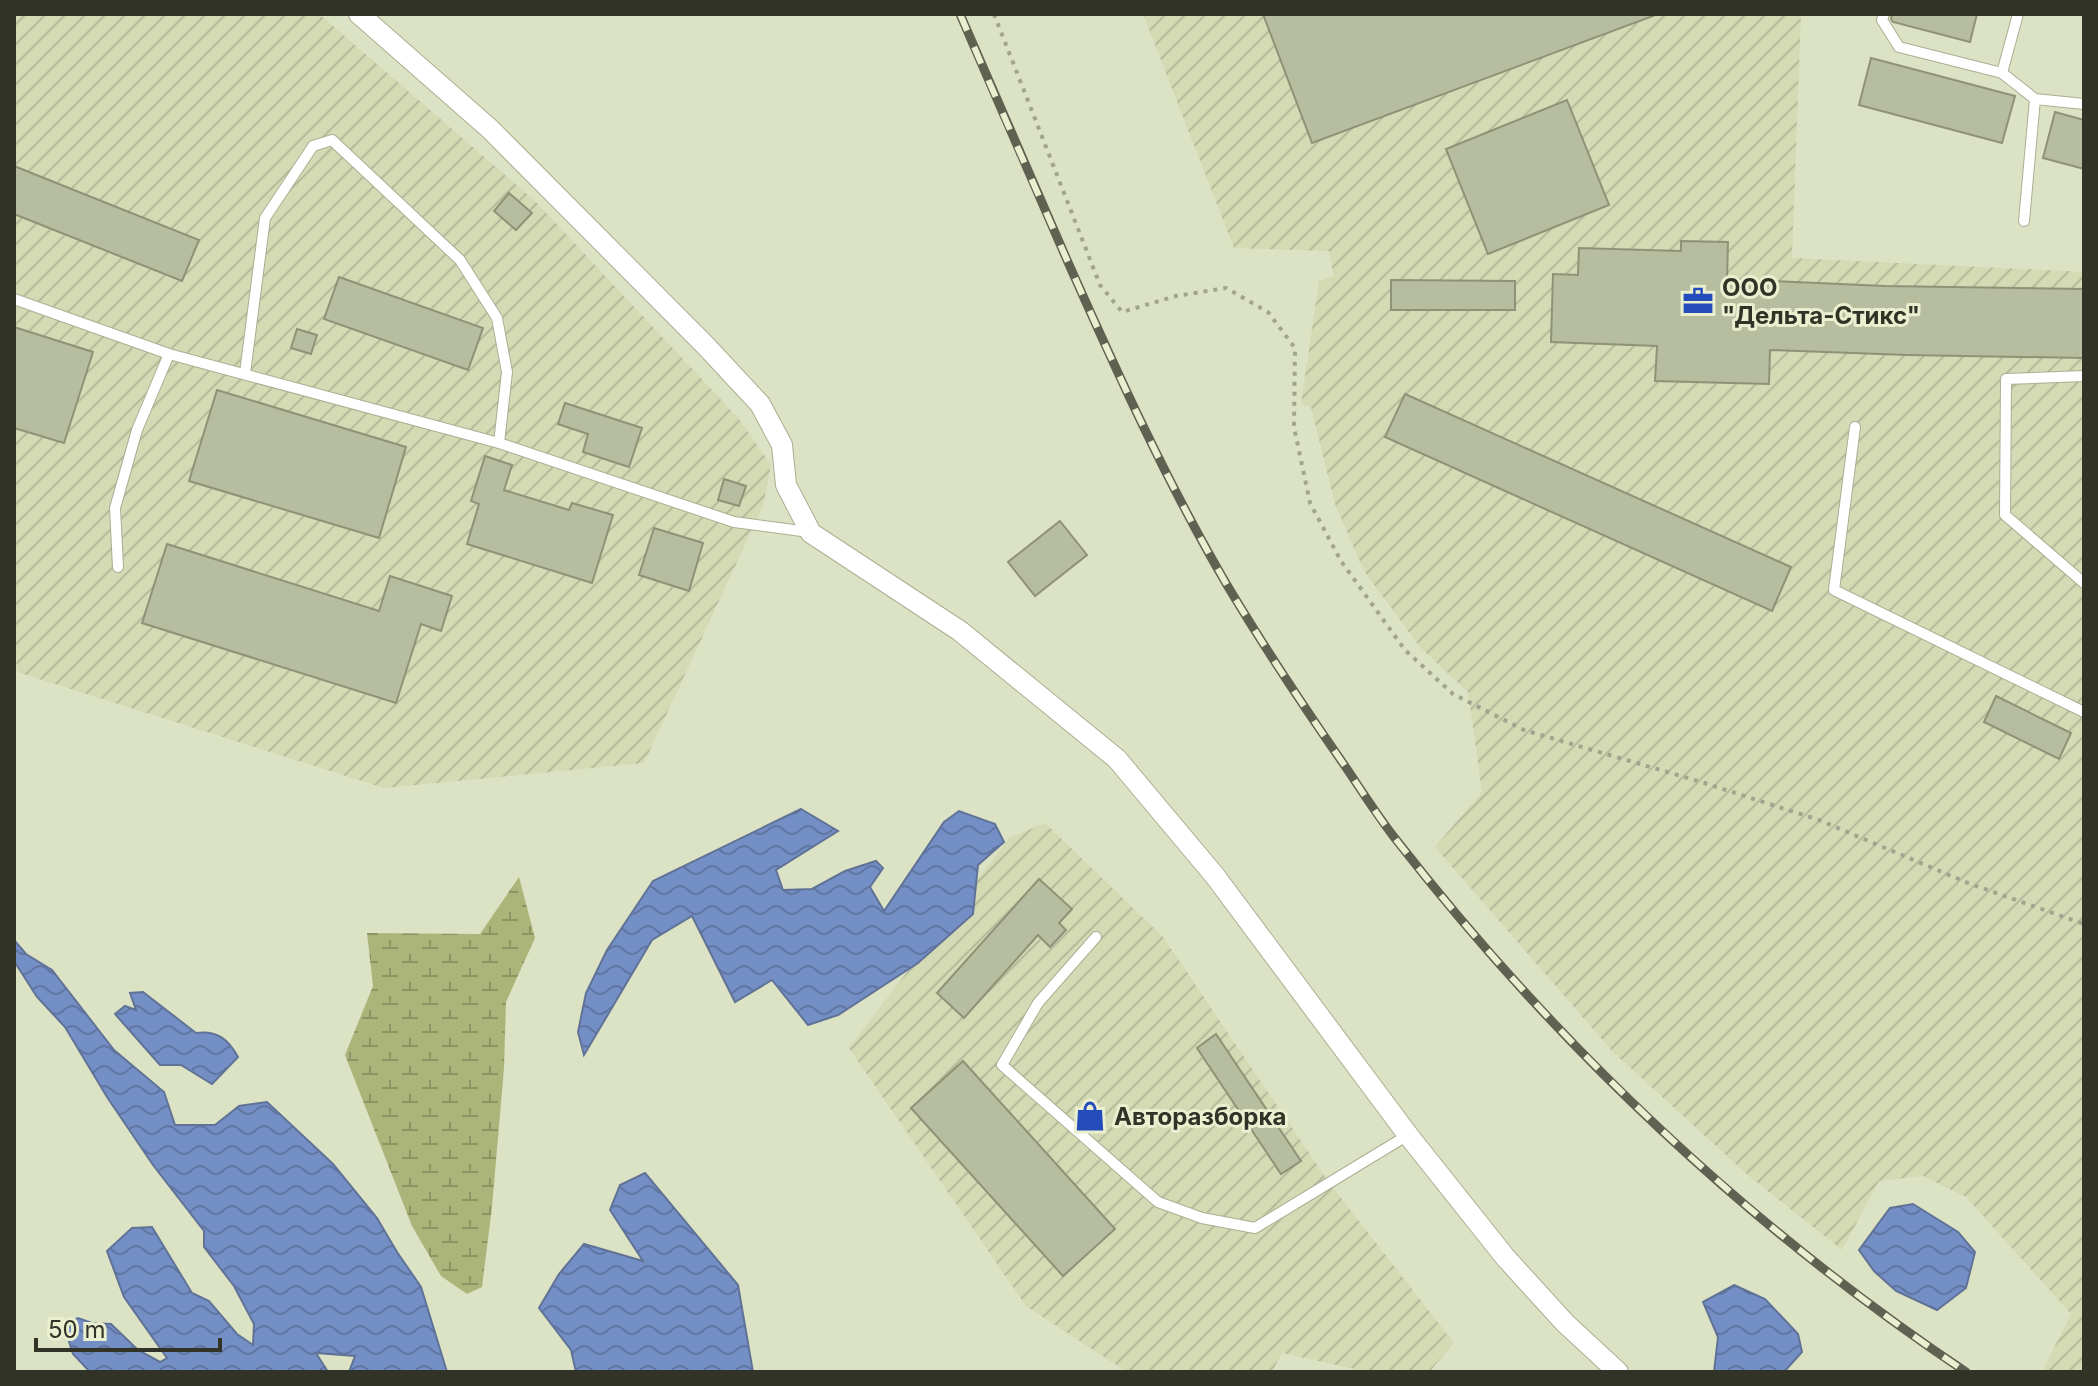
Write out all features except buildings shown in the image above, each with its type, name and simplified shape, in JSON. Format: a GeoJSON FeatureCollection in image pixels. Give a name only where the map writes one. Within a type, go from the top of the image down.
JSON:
{"type":"FeatureCollection","features":[{"type":"Feature","properties":{"kind":"street"},"geometry":{"type":"LineString","coordinates":[[359,14],[490,129],[760,404],[782,445],[786,485],[811,533],[960,631],[1117,759],[1215,876],[1408,1135],[1505,1257],[1565,1323],[1618,1372]]}},
{"type":"Feature","properties":{"kind":"lane"},"geometry":{"type":"LineString","coordinates":[[1884,14],[1882,20],[1899,47],[2002,73],[2035,99],[2084,104]]}},
{"type":"Feature","properties":{"kind":"lane"},"geometry":{"type":"LineString","coordinates":[[2002,73],[2018,14]]}},
{"type":"Feature","properties":{"kind":"lane"},"geometry":{"type":"LineString","coordinates":[[2024,221],[2035,99]]}},
{"type":"Feature","properties":{"kind":"lane"},"geometry":{"type":"LineString","coordinates":[[245,373],[265,218],[313,146],[332,140],[460,260],[497,318],[507,372],[499,443]]}},
{"type":"Feature","properties":{"kind":"lane"},"geometry":{"type":"LineString","coordinates":[[14,299],[169,354],[499,443],[734,522],[811,533]]}},
{"type":"Feature","properties":{"kind":"lane"},"geometry":{"type":"LineString","coordinates":[[118,567],[115,508],[137,430],[169,354]]}},
{"type":"Feature","properties":{"kind":"lane"},"geometry":{"type":"LineString","coordinates":[[2084,376],[2006,379],[2005,515],[2084,583]]}},
{"type":"Feature","properties":{"kind":"lane"},"geometry":{"type":"LineString","coordinates":[[1855,427],[1834,590],[2084,712]]}},
{"type":"Feature","properties":{"kind":"lane"},"geometry":{"type":"LineString","coordinates":[[1096,937],[1038,1003],[1002,1065],[1158,1202],[1202,1218],[1255,1228],[1408,1135]]}},
{"type":"Feature","properties":{"kind":"path"},"geometry":{"type":"LineString","coordinates":[[994,14],[1100,285],[1122,312],[1176,296],[1226,288],[1268,312],[1295,348],[1294,427],[1310,503],[1341,561],[1405,650],[1453,694],[1524,730],[1819,820],[1968,883],[2084,924]]}},
{"type":"Feature","properties":{"kind":"shaded area"},"geometry":{"type":"Polygon","coordinates":[[[14,14],[319,14],[535,201],[739,419],[771,465],[763,506],[644,763],[384,788],[17,672],[14,627],[14,14]]]}},
{"type":"Feature","properties":{"kind":"shaded area"},"geometry":{"type":"Polygon","coordinates":[[[1143,14],[1801,14],[1792,258],[2084,272],[2084,1372],[2042,1372],[2071,1314],[1966,1197],[1923,1176],[1879,1181],[1842,1250],[1749,1176],[1613,1052],[1435,847],[1482,792],[1468,692],[1420,647],[1364,571],[1335,504],[1311,407],[1301,404],[1319,281],[1334,276],[1329,251],[1234,248],[1143,14]]]}},
{"type":"Feature","properties":{"kind":"shaded area","name":"Авторазборка"},"geometry":{"type":"Polygon","coordinates":[[[1045,823],[1163,937],[1330,1184],[1454,1343],[1429,1372],[1368,1372],[1282,1353],[1272,1372],[1127,1372],[1026,1306],[849,1048],[1009,838],[1045,823]]]}},
{"type":"Feature","properties":{"kind":"green space"},"geometry":{"type":"Polygon","coordinates":[[[519,877],[535,938],[506,1002],[504,1068],[482,1287],[467,1294],[441,1276],[412,1226],[345,1055],[373,986],[367,933],[480,934],[519,877]]]}},
{"type":"Feature","properties":{"kind":"water"},"geometry":{"type":"Polygon","coordinates":[[[801,809],[838,831],[776,870],[783,890],[812,889],[845,871],[876,861],[883,868],[870,887],[884,911],[944,822],[959,811],[995,824],[1004,842],[978,865],[973,914],[918,963],[838,1015],[808,1025],[772,980],[735,1002],[692,916],[652,940],[584,1055],[578,1032],[586,993],[607,950],[653,881],[801,809]]]}},
{"type":"Feature","properties":{"kind":"water"},"geometry":{"type":"Polygon","coordinates":[[[14,940],[26,954],[52,970],[114,1050],[164,1092],[175,1125],[215,1125],[239,1106],[267,1102],[333,1164],[377,1218],[421,1287],[447,1372],[349,1372],[355,1356],[316,1353],[328,1372],[90,1372],[73,1354],[64,1326],[78,1318],[92,1323],[111,1324],[138,1350],[160,1362],[167,1358],[124,1297],[107,1251],[132,1228],[152,1227],[192,1293],[209,1301],[237,1334],[253,1345],[254,1324],[234,1286],[204,1247],[204,1231],[153,1165],[65,1027],[37,997],[14,961],[14,940]]]}},
{"type":"Feature","properties":{"kind":"water"},"geometry":{"type":"Polygon","coordinates":[[[143,992],[196,1033],[221,1037],[238,1057],[212,1084],[181,1065],[160,1065],[115,1014],[125,1006],[136,1010],[130,993],[143,992]]]}},
{"type":"Feature","properties":{"kind":"water"},"geometry":{"type":"Polygon","coordinates":[[[645,1173],[738,1285],[753,1372],[576,1372],[571,1350],[539,1308],[559,1274],[584,1244],[643,1261],[610,1210],[620,1185],[645,1173]]]}},
{"type":"Feature","properties":{"kind":"water"},"geometry":{"type":"Polygon","coordinates":[[[1913,1204],[1958,1232],[1975,1252],[1966,1288],[1937,1310],[1896,1291],[1874,1271],[1859,1250],[1890,1208],[1913,1204]]]}},
{"type":"Feature","properties":{"kind":"water"},"geometry":{"type":"Polygon","coordinates":[[[1734,1285],[1765,1299],[1798,1334],[1802,1352],[1784,1372],[1714,1372],[1718,1337],[1703,1302],[1734,1285]]]}},
{"type":"Feature","properties":{"kind":"railway"},"geometry":{"type":"LineString","coordinates":[[960,14],[1104,343],[1183,506],[1255,631],[1388,829],[1521,987],[1588,1059],[1659,1127],[1807,1256],[1885,1316],[1966,1372]]}},
{"type":"Feature","properties":{"kind":"place","name":"ООО \"Дельта-Стикс\""},"geometry":{"type":"Point","coordinates":[1698,301]}},
{"type":"Feature","properties":{"kind":"place","name":"Авторазборка"},"geometry":{"type":"Point","coordinates":[1090,1116]}}]}
